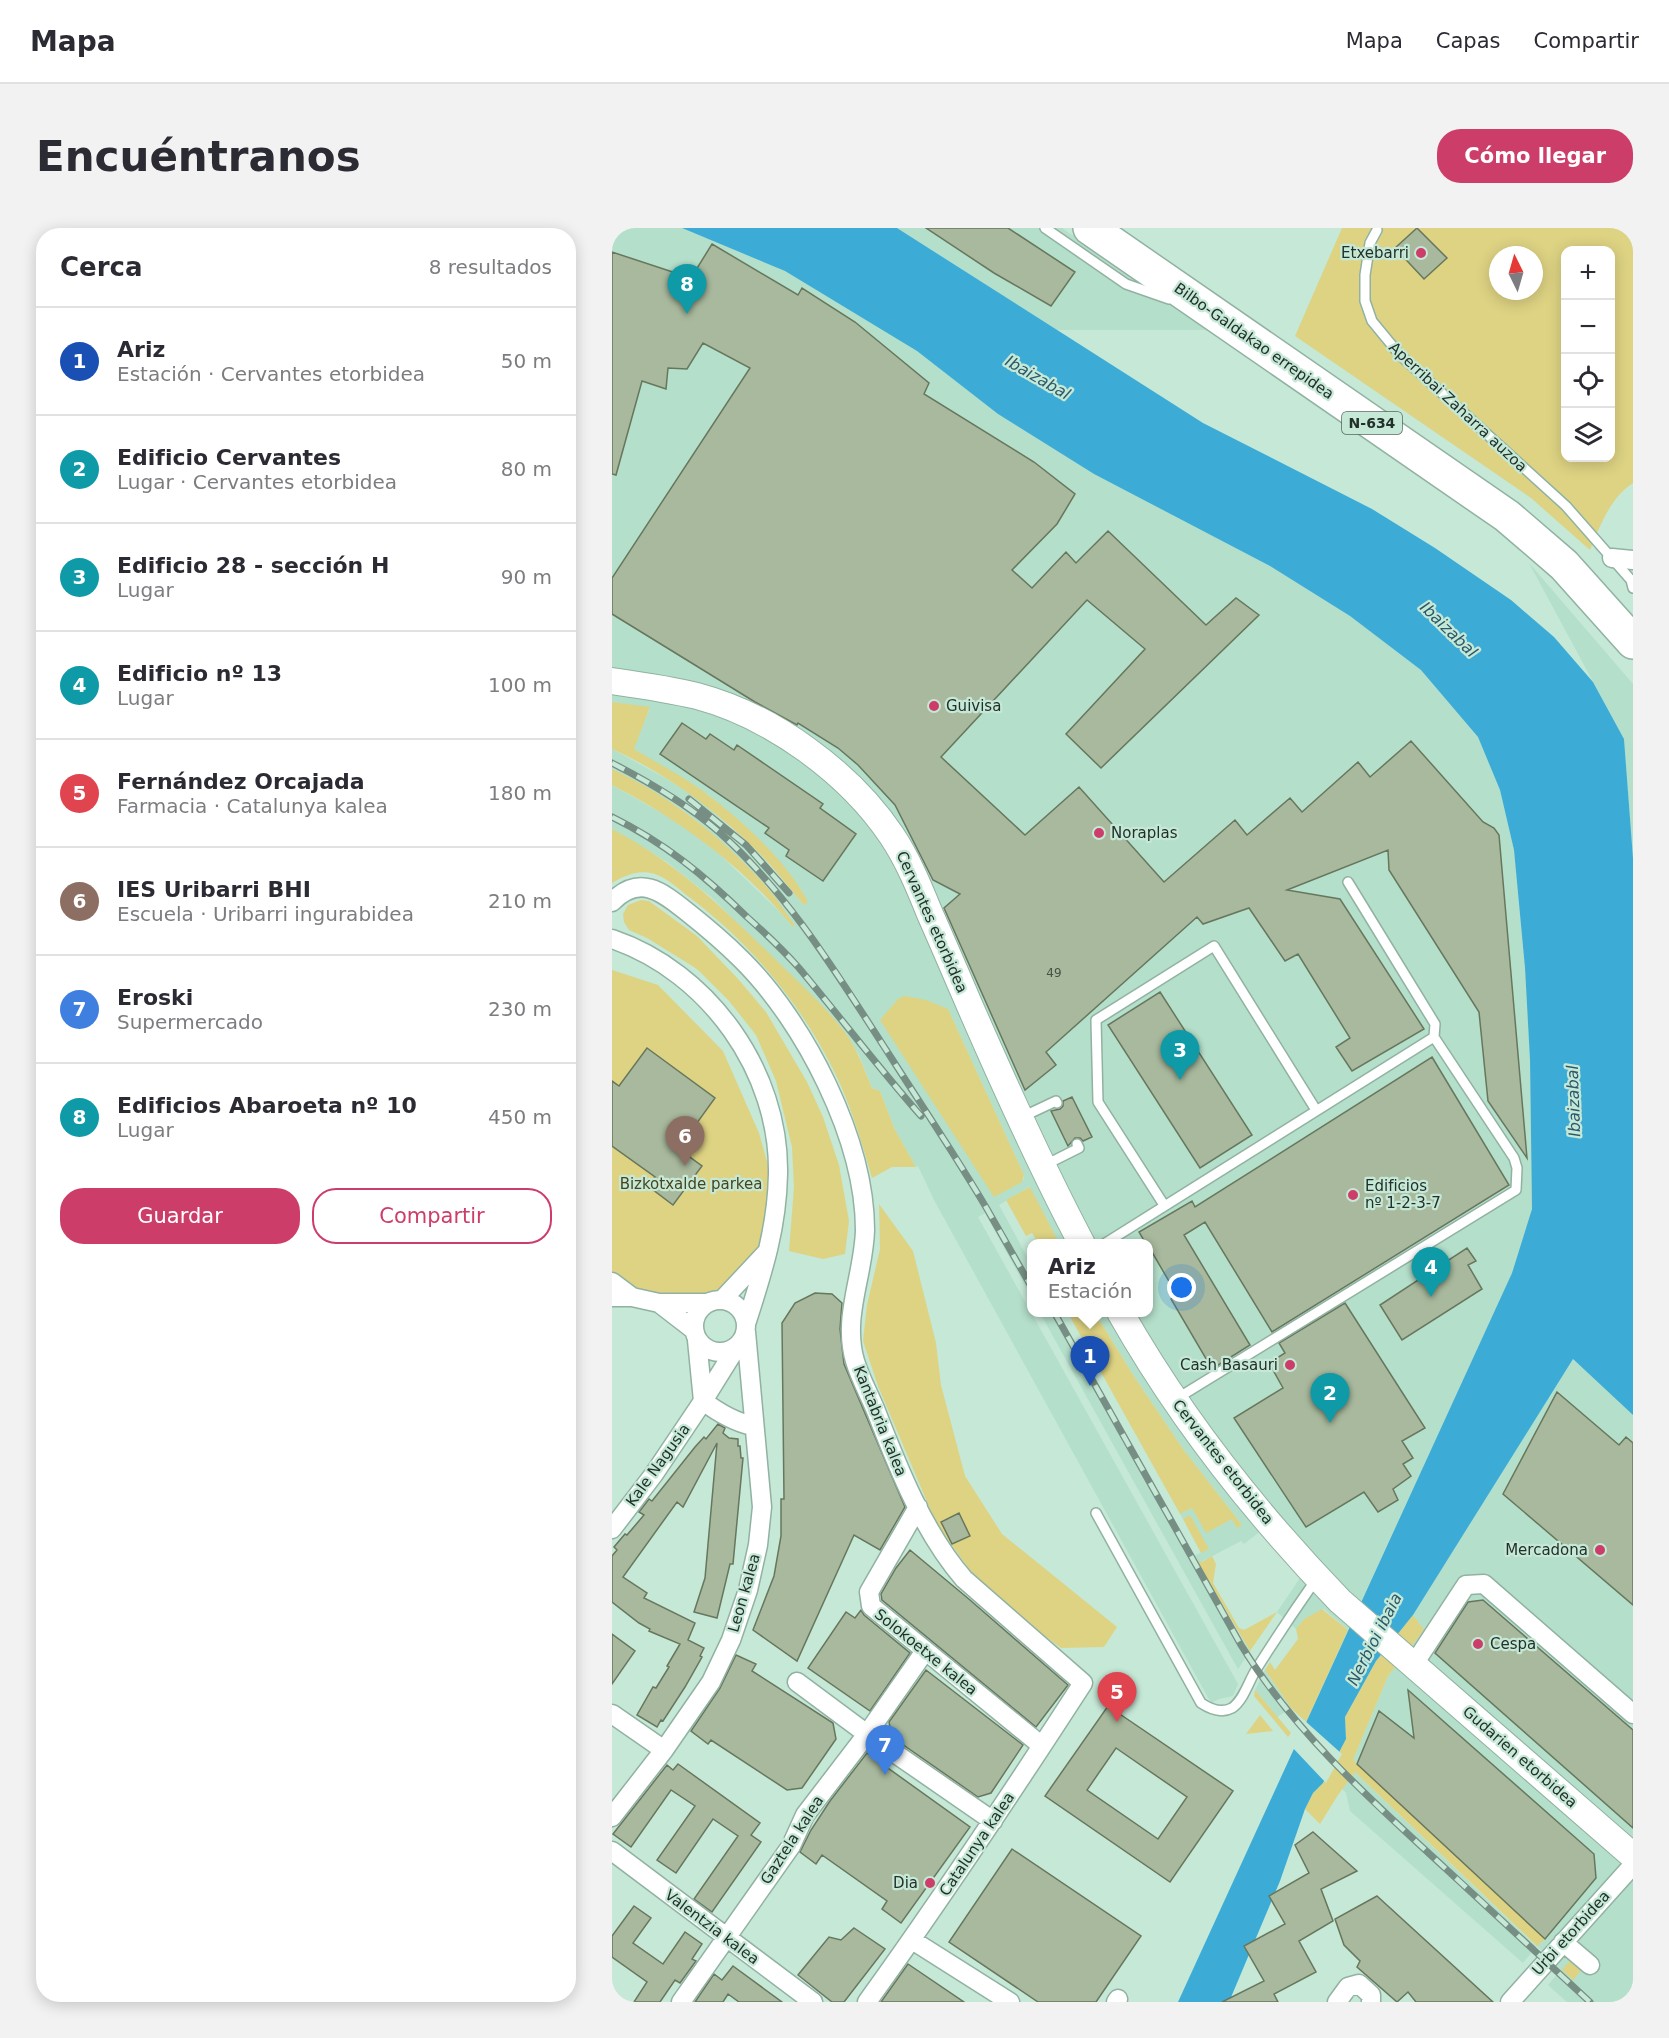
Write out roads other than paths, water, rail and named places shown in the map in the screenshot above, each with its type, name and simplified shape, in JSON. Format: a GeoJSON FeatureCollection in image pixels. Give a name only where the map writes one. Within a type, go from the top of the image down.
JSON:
{"type":"FeatureCollection","features":[{"type":"Feature","properties":{"kind":"highway","name":"Bilbo-Galdakao errepidea"},"geometry":{"type":"LineString","coordinates":[[1090,228],[1521,527],[1564,565],[1633,642]]}},
{"type":"Feature","properties":{"kind":"highway","name":"Bilbo-Galdakao errepidea"},"geometry":{"type":"LineString","coordinates":[[1127,228],[1519,499],[1578,550],[1633,610]]}},
{"type":"Feature","properties":{"kind":"street"},"geometry":{"type":"LineString","coordinates":[[1612,558],[1633,560]]}},
{"type":"Feature","properties":{"kind":"street","name":"Cervantes etorbidea"},"geometry":{"type":"LineString","coordinates":[[612,681],[699,697],[726,706],[782,733],[844,781],[880,820],[893,837],[908,864],[1020,1119],[1079,1239]]}},
{"type":"Feature","properties":{"kind":"street","name":"Kantabria kalea"},"geometry":{"type":"LineString","coordinates":[[612,902],[624,891],[642,886],[659,892],[683,909],[741,959],[764,984],[817,1064],[843,1125],[853,1156],[864,1210],[862,1266],[853,1301],[851,1325],[855,1360],[900,1472],[949,1562],[964,1579],[1083,1683]]}},
{"type":"Feature","properties":{"kind":"street"},"geometry":{"type":"LineString","coordinates":[[612,939],[669,968],[711,1003],[745,1051],[758,1078],[773,1122],[777,1148],[776,1205],[769,1250],[743,1334],[728,1352],[719,1353],[703,1347],[696,1335],[659,1303]]}},
{"type":"Feature","properties":{"kind":"street"},"geometry":{"type":"LineString","coordinates":[[753,1426],[722,1414],[703,1401],[696,1335],[697,1314],[715,1301],[769,1250]]}},
{"type":"Feature","properties":{"kind":"street"},"geometry":{"type":"LineString","coordinates":[[612,1282],[632,1297]]}},
{"type":"Feature","properties":{"kind":"street"},"geometry":{"type":"LineString","coordinates":[[612,1297],[632,1297],[659,1303],[715,1301],[738,1306],[743,1334]]}},
{"type":"Feature","properties":{"kind":"street","name":"Cervantes etorbidea"},"geometry":{"type":"LineString","coordinates":[[1123,1317],[1175,1400],[1220,1462],[1265,1519],[1340,1601]]}},
{"type":"Feature","properties":{"kind":"street","name":"Kale Nagusia"},"geometry":{"type":"LineString","coordinates":[[612,1529],[654,1474],[703,1401],[743,1334]]}},
{"type":"Feature","properties":{"kind":"street","name":"Leon kalea"},"geometry":{"type":"LineString","coordinates":[[612,1817],[664,1750],[711,1682],[730,1640],[748,1590],[758,1545],[762,1507],[743,1334]]}},
{"type":"Feature","properties":{"kind":"street","name":"Solokoetxe kalea"},"geometry":{"type":"LineString","coordinates":[[918,1507],[869,1592],[871,1606],[1042,1746]]}},
{"type":"Feature","properties":{"kind":"street"},"geometry":{"type":"LineString","coordinates":[[1410,1661],[1466,1585],[1484,1584],[1633,1714]]}},
{"type":"Feature","properties":{"kind":"street","name":"Gudarien etorbidea"},"geometry":{"type":"LineString","coordinates":[[1340,1601],[1633,1856]]}},
{"type":"Feature","properties":{"kind":"street","name":"Gaztela kalea"},"geometry":{"type":"LineString","coordinates":[[681,2002],[791,1846],[805,1815],[926,1652]]}},
{"type":"Feature","properties":{"kind":"street"},"geometry":{"type":"LineString","coordinates":[[797,1682],[867,1734],[993,1821]]}},
{"type":"Feature","properties":{"kind":"street","name":"Catalunya kalea"},"geometry":{"type":"LineString","coordinates":[[867,2002],[912,1941],[1083,1683]]}},
{"type":"Feature","properties":{"kind":"street"},"geometry":{"type":"LineString","coordinates":[[612,1714],[664,1750]]}},
{"type":"Feature","properties":{"kind":"street","name":"Valentzia kalea"},"geometry":{"type":"LineString","coordinates":[[612,1851],[813,2002]]}},
{"type":"Feature","properties":{"kind":"street","name":"Urbi etorbidea"},"geometry":{"type":"LineString","coordinates":[[1510,2002],[1633,1865]]}},
{"type":"Feature","properties":{"kind":"street"},"geometry":{"type":"LineString","coordinates":[[912,1941],[1010,2002]]}},
{"type":"Feature","properties":{"kind":"street"},"geometry":{"type":"LineString","coordinates":[[1563,1942],[1590,1965]]}},
{"type":"Feature","properties":{"kind":"street"},"geometry":{"type":"LineString","coordinates":[[1336,2002],[1348,1987],[1359,1984],[1371,1995],[1371,2002]]}},
{"type":"Feature","properties":{"kind":"lane"},"geometry":{"type":"LineString","coordinates":[[1045,228],[1126,284],[1220,317]]}},
{"type":"Feature","properties":{"kind":"lane","name":"Aperribai Zaharra auzoa"},"geometry":{"type":"LineString","coordinates":[[1377,230],[1370,243],[1365,275],[1365,302],[1372,321],[1400,355],[1566,506],[1630,580],[1633,588]]}},
{"type":"Feature","properties":{"kind":"lane"},"geometry":{"type":"LineString","coordinates":[[1175,1400],[1516,1190],[1517,1168],[1514,1158],[1434,1036],[1435,1024],[1348,882]]}},
{"type":"Feature","properties":{"kind":"lane"},"geometry":{"type":"LineString","coordinates":[[1164,1205],[1098,1102],[1096,1020],[1214,946],[1317,1110]]}},
{"type":"Feature","properties":{"kind":"lane"},"geometry":{"type":"LineString","coordinates":[[1112,1239],[1434,1036]]}},
{"type":"Feature","properties":{"kind":"lane"},"geometry":{"type":"LineString","coordinates":[[1020,1119],[1057,1102]]}},
{"type":"Feature","properties":{"kind":"lane"},"geometry":{"type":"LineString","coordinates":[[1042,1166],[1079,1148],[1077,1144]]}},
{"type":"Feature","properties":{"kind":"lane"},"geometry":{"type":"LineString","coordinates":[[1096,1513],[1201,1703],[1211,1710],[1230,1709],[1237,1703],[1256,1669],[1317,1577]]}},
{"type":"Feature","properties":{"kind":"water"},"geometry":{"type":"Polygon","coordinates":[[[682,228],[897,228],[1203,423],[1372,509],[1435,548],[1511,600],[1554,637],[1593,682],[1624,739],[1633,858],[1633,1415],[1573,1359],[1413,1615],[1376,1661],[1345,1717],[1346,1739],[1323,1783],[1313,1793],[1305,1809],[1280,1881],[1229,2002],[1178,2002],[1512,1273],[1532,1209],[1530,1060],[1525,968],[1514,850],[1500,790],[1478,737],[1421,670],[1350,616],[1270,566],[1094,474],[998,414],[917,351],[785,271],[682,228]]]}},
{"type":"Feature","properties":{"kind":"railway"},"geometry":{"type":"LineString","coordinates":[[612,763],[667,794],[707,822],[745,857],[792,911],[833,969],[952,1152],[1027,1279]]}},
{"type":"Feature","properties":{"kind":"railway"},"geometry":{"type":"LineString","coordinates":[[689,799],[746,845],[789,893]]}},
{"type":"Feature","properties":{"kind":"railway"},"geometry":{"type":"LineString","coordinates":[[612,817],[650,838],[684,861],[774,942],[799,968],[921,1116]]}},
{"type":"Feature","properties":{"kind":"railway"},"geometry":{"type":"LineString","coordinates":[[1057,1317],[1241,1645],[1285,1707],[1362,1791],[1590,2002]]}},
{"type":"Feature","properties":{"kind":"place","name":"Etxebarri"},"geometry":{"type":"Point","coordinates":[1421,253]}},
{"type":"Feature","properties":{"kind":"place","name":"Edificios Abaroeta nº 10"},"geometry":{"type":"Point","coordinates":[687,314]}},
{"type":"Feature","properties":{"kind":"place","name":"Guivisa"},"geometry":{"type":"Point","coordinates":[934,706]}},
{"type":"Feature","properties":{"kind":"place","name":"Noraplas"},"geometry":{"type":"Point","coordinates":[1099,833]}},
{"type":"Feature","properties":{"kind":"place","name":"Edificio 28 - sección H"},"geometry":{"type":"Point","coordinates":[1180,1080]}},
{"type":"Feature","properties":{"kind":"place","name":"IES Uribarri BHI"},"geometry":{"type":"Point","coordinates":[685,1166]}},
{"type":"Feature","properties":{"kind":"place","name":"Edificios nº 1-2-3-7"},"geometry":{"type":"Point","coordinates":[1353,1195]}},
{"type":"Feature","properties":{"kind":"place","name":"Edificio nº 13"},"geometry":{"type":"Point","coordinates":[1431,1297]}},
{"type":"Feature","properties":{"kind":"place","name":"Cash Basauri"},"geometry":{"type":"Point","coordinates":[1290,1365]}},
{"type":"Feature","properties":{"kind":"place","name":"Ariz"},"geometry":{"type":"Point","coordinates":[1090,1386]}},
{"type":"Feature","properties":{"kind":"place","name":"Edificio Cervantes"},"geometry":{"type":"Point","coordinates":[1330,1423]}},
{"type":"Feature","properties":{"kind":"place","name":"Mercadona"},"geometry":{"type":"Point","coordinates":[1600,1550]}},
{"type":"Feature","properties":{"kind":"place","name":"Cespa"},"geometry":{"type":"Point","coordinates":[1478,1644]}},
{"type":"Feature","properties":{"kind":"place","name":"Fernández Orcajada"},"geometry":{"type":"Point","coordinates":[1117,1722]}},
{"type":"Feature","properties":{"kind":"place","name":"Eroski"},"geometry":{"type":"Point","coordinates":[885,1775]}},
{"type":"Feature","properties":{"kind":"place","name":"Dia"},"geometry":{"type":"Point","coordinates":[930,1883]}},
{"type":"Feature","properties":{"kind":"water label","name":"Ibaizabal"},"geometry":{"type":"Point","coordinates":[1038,377]}},
{"type":"Feature","properties":{"kind":"water label","name":"Ibaizabal"},"geometry":{"type":"Point","coordinates":[1449,629]}},
{"type":"Feature","properties":{"kind":"water label","name":"Ibaizabal"},"geometry":{"type":"Point","coordinates":[1573,1101]}},
{"type":"Feature","properties":{"kind":"water label","name":"Nerbioi ibaia"},"geometry":{"type":"Point","coordinates":[1374,1639]}},
{"type":"Feature","properties":{"kind":"park label","name":"Bizkotxalde parkea"},"geometry":{"type":"Point","coordinates":[691,1184]}}]}
